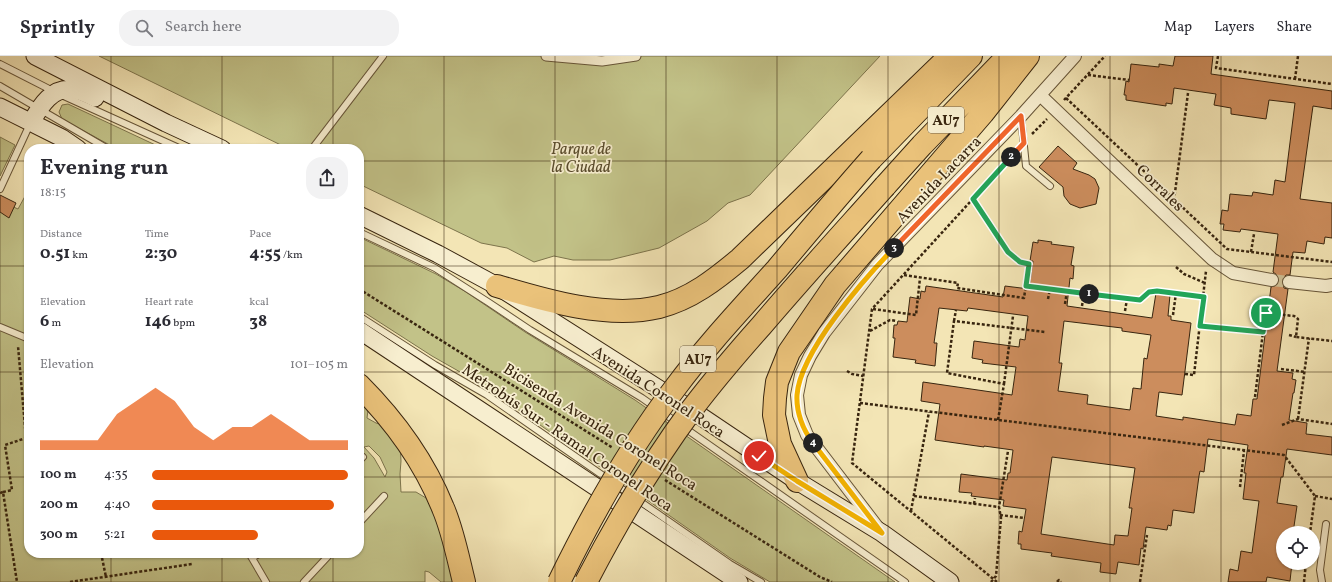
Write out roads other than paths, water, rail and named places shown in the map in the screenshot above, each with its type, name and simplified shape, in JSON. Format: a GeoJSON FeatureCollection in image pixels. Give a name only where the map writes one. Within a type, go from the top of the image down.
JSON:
{"type":"FeatureCollection","features":[{"type":"Feature","properties":{"kind":"highway"},"geometry":{"type":"LineString","coordinates":[[497,286],[538,298],[592,309],[626,311],[659,307],[684,298],[711,283],[740,259],[950,56]]}},
{"type":"Feature","properties":{"kind":"highway","name":"AU7"},"geometry":{"type":"LineString","coordinates":[[559,582],[586,527],[617,474],[646,428],[675,388],[715,338],[871,159],[971,56]]}},
{"type":"Feature","properties":{"kind":"highway","name":"AU7"},"geometry":{"type":"LineString","coordinates":[[586,582],[605,544],[639,487],[692,409],[741,349],[922,145],[1008,56]]}},
{"type":"Feature","properties":{"kind":"highway"},"geometry":{"type":"LineString","coordinates":[[797,481],[780,444],[774,415],[777,382],[789,352],[835,285],[982,113],[1028,56]]}},
{"type":"Feature","properties":{"kind":"highway"},"geometry":{"type":"LineString","coordinates":[[364,390],[398,428],[424,467],[444,509],[464,582]]}},
{"type":"Feature","properties":{"kind":"main road"},"geometry":{"type":"LineString","coordinates":[[35,56],[166,123],[211,144]]}},
{"type":"Feature","properties":{"kind":"main road"},"geometry":{"type":"LineString","coordinates":[[35,116],[55,92],[74,89],[125,112],[166,123]]}},
{"type":"Feature","properties":{"kind":"main road"},"geometry":{"type":"LineString","coordinates":[[0,107],[35,116],[71,144]]}},
{"type":"Feature","properties":{"kind":"main road","name":"Avenida Coronel Roca"},"geometry":{"type":"LineString","coordinates":[[364,217],[438,254],[497,286],[684,406],[797,481],[882,533],[950,582]]}},
{"type":"Feature","properties":{"kind":"main road"},"geometry":{"type":"LineString","coordinates":[[364,333],[739,582]]}},
{"type":"Feature","properties":{"kind":"street"},"geometry":{"type":"LineString","coordinates":[[546,56],[602,60],[636,56]]}},
{"type":"Feature","properties":{"kind":"street","name":"Avenida Lacarra"},"geometry":{"type":"LineString","coordinates":[[882,533],[807,435],[799,415],[797,395],[801,375],[810,356],[824,333],[877,265],[1021,116],[1076,56]]}},
{"type":"Feature","properties":{"kind":"street","name":"Corrales"},"geometry":{"type":"LineString","coordinates":[[1040,95],[1212,259],[1233,273],[1272,280]]}},
{"type":"Feature","properties":{"kind":"street"},"geometry":{"type":"LineString","coordinates":[[1289,282],[1326,286],[1332,284]]}},
{"type":"Feature","properties":{"kind":"lane"},"geometry":{"type":"LineString","coordinates":[[316,144],[383,56]]}},
{"type":"Feature","properties":{"kind":"lane"},"geometry":{"type":"LineString","coordinates":[[0,64],[55,92],[170,144]]}},
{"type":"Feature","properties":{"kind":"lane"},"geometry":{"type":"LineString","coordinates":[[0,86],[35,116],[97,144]]}},
{"type":"Feature","properties":{"kind":"lane"},"geometry":{"type":"LineString","coordinates":[[0,189],[35,116]]}},
{"type":"Feature","properties":{"kind":"lane"},"geometry":{"type":"LineString","coordinates":[[1021,116],[1026,166],[1050,186]]}},
{"type":"Feature","properties":{"kind":"lane"},"geometry":{"type":"LineString","coordinates":[[364,234],[435,268],[530,330],[642,398],[905,582]]}},
{"type":"Feature","properties":{"kind":"lane","name":"Metrobús Sur - Ramal Coronel Roca"},"geometry":{"type":"LineString","coordinates":[[364,319],[435,365],[487,395],[730,564],[761,582]]}},
{"type":"Feature","properties":{"kind":"lane"},"geometry":{"type":"LineString","coordinates":[[0,327],[24,337]]}},
{"type":"Feature","properties":{"kind":"lane"},"geometry":{"type":"LineString","coordinates":[[364,518],[384,496]]}},
{"type":"Feature","properties":{"kind":"lane"},"geometry":{"type":"LineString","coordinates":[[1322,582],[1320,570],[1326,524]]}},
{"type":"Feature","properties":{"kind":"lane"},"geometry":{"type":"LineString","coordinates":[[252,558],[266,582]]}},
{"type":"Feature","properties":{"kind":"lane"},"geometry":{"type":"LineString","coordinates":[[304,582],[326,558]]}},
{"type":"Feature","properties":{"kind":"tunnel"},"geometry":{"type":"LineString","coordinates":[[1272,280],[1289,282]]}},
{"type":"Feature","properties":{"kind":"park label","name":"Parque de la Ciudad"},"geometry":{"type":"Point","coordinates":[581,157]}}]}
